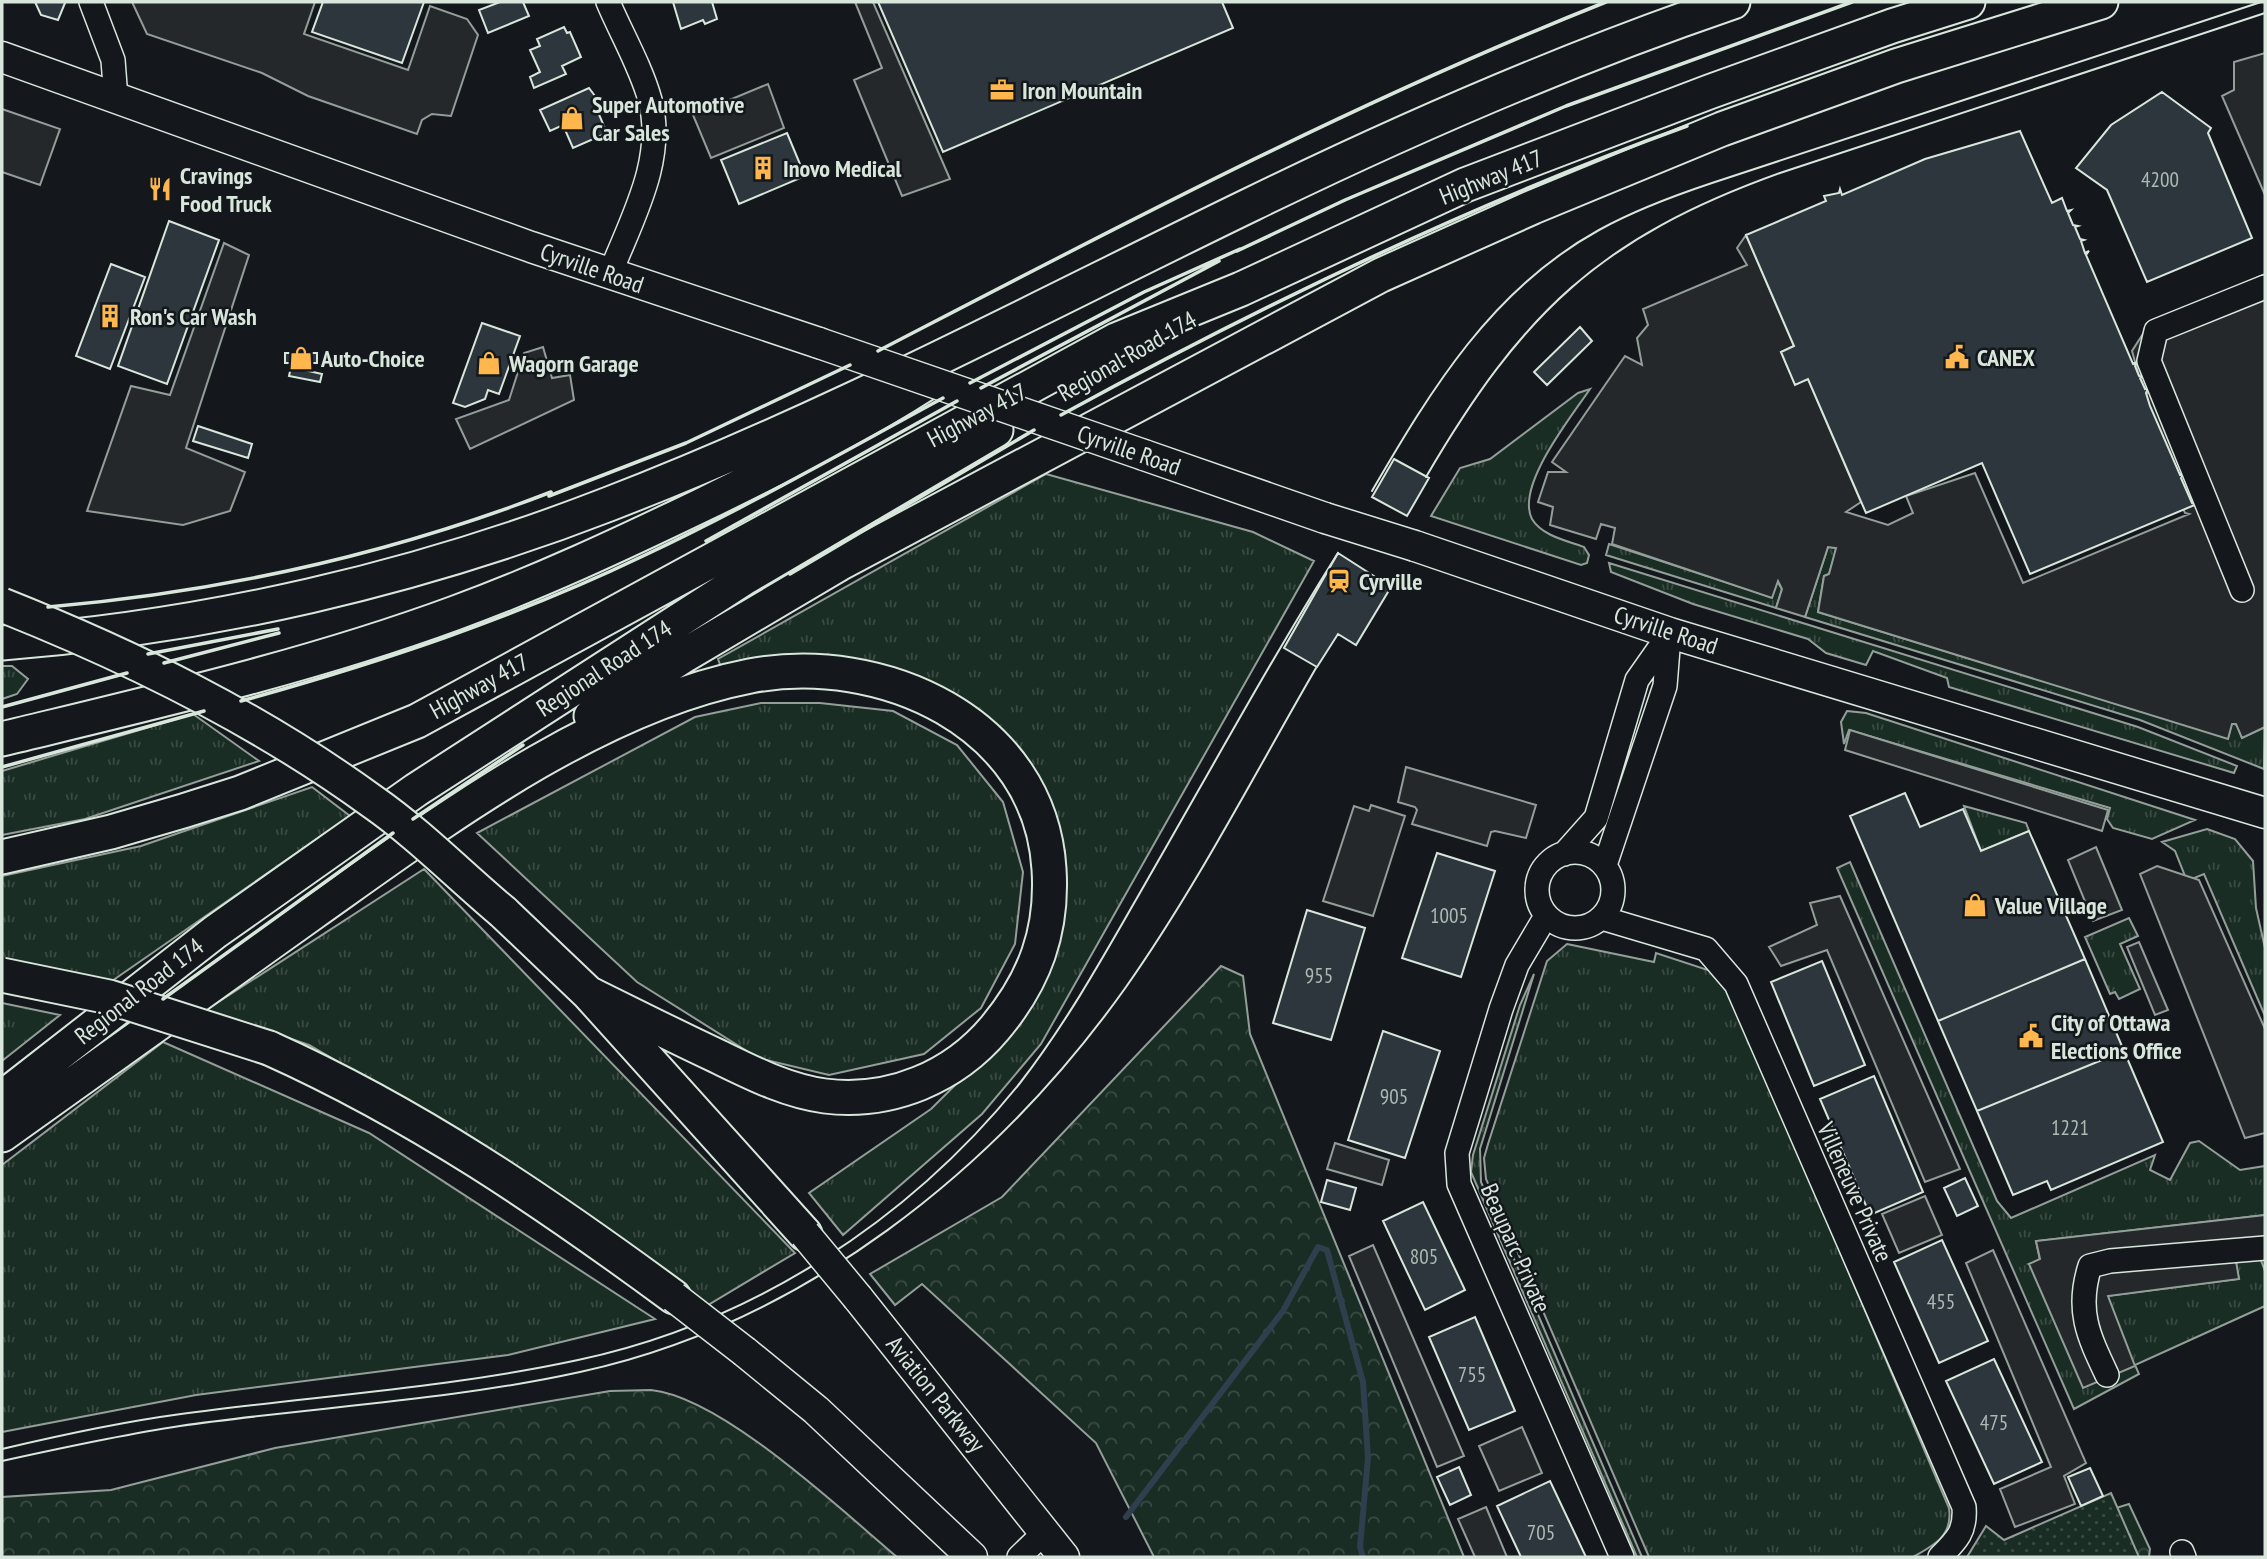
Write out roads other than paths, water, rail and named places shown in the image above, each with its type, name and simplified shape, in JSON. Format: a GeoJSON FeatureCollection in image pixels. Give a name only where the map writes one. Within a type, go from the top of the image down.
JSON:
{"type":"FeatureCollection","features":[{"type":"Feature","properties":{"kind":"highway"},"geometry":{"type":"LineString","coordinates":[[2,643],[128,629],[274,603],[398,573],[495,544],[693,471],[1059,300],[1257,201],[1403,134],[1607,47],[1733,2]]}},
{"type":"Feature","properties":{"kind":"highway","name":"Highway 417"},"geometry":{"type":"LineString","coordinates":[[2,857],[111,832],[240,793],[417,721],[1116,340],[1241,289],[1465,185],[1761,73],[1968,2]]}},
{"type":"Feature","properties":{"kind":"highway"},"geometry":{"type":"LineString","coordinates":[[521,771],[541,747],[685,655],[839,564],[1381,275],[1534,207],[1722,129],[1896,66],[2101,2]]}},
{"type":"Feature","properties":{"kind":"highway","name":"Regional Road 174"},"geometry":{"type":"LineString","coordinates":[[2,1098],[215,932],[416,790],[746,577],[981,438],[1125,360],[1241,289]]}},
{"type":"Feature","properties":{"kind":"highway"},"geometry":{"type":"LineString","coordinates":[[2,739],[274,670],[400,632],[501,596],[630,542],[879,413],[1059,300]]}},
{"type":"Feature","properties":{"kind":"highway"},"geometry":{"type":"LineString","coordinates":[[2,605],[116,653],[229,710],[295,748],[376,803],[503,912],[588,993],[805,1234]]}},
{"type":"Feature","properties":{"kind":"highway"},"geometry":{"type":"LineString","coordinates":[[2,1135],[388,859],[521,771],[636,713],[719,684],[775,672],[832,673],[859,676],[913,691],[960,716],[979,730],[1012,767],[1024,785],[1042,827],[1048,854],[1050,900],[1042,948],[1034,970],[1010,1010],[965,1059],[915,1086],[856,1096],[827,1096],[791,1088],[743,1069],[588,993]]}},
{"type":"Feature","properties":{"kind":"highway"},"geometry":{"type":"LineString","coordinates":[[2,975],[109,997],[269,1048],[356,1088],[475,1157],[674,1297]]}},
{"type":"Feature","properties":{"kind":"main road","name":"Cyrville Road"},"geometry":{"type":"LineString","coordinates":[[2,57],[610,274],[819,343],[1325,518],[1670,633],[2265,813]]}},
{"type":"Feature","properties":{"kind":"main road","name":"Aviation Parkway"},"geometry":{"type":"LineString","coordinates":[[805,1234],[1064,1557]]}},
{"type":"Feature","properties":{"kind":"main road"},"geometry":{"type":"LineString","coordinates":[[674,1297],[816,1410],[972,1557]]}},
{"type":"Feature","properties":{"kind":"street"},"geometry":{"type":"LineString","coordinates":[[91,2],[113,60],[117,99]]}},
{"type":"Feature","properties":{"kind":"street"},"geometry":{"type":"LineString","coordinates":[[608,2],[650,98],[653,129],[651,163],[610,274]]}},
{"type":"Feature","properties":{"kind":"street"},"geometry":{"type":"LineString","coordinates":[[2242,590],[2149,361],[2156,331],[2265,287]]}},
{"type":"Feature","properties":{"kind":"street"},"geometry":{"type":"LineString","coordinates":[[1563,854],[1586,854],[1605,865],[1612,878],[1614,894],[1602,918],[1587,927],[1572,929],[1558,925],[1546,915],[1539,902],[1537,887],[1541,873],[1550,861],[1563,854],[1596,818],[1637,680],[1670,633]]}},
{"type":"Feature","properties":{"kind":"street"},"geometry":{"type":"LineString","coordinates":[[1605,865],[1665,686],[1670,633]]}},
{"type":"Feature","properties":{"kind":"street","name":"Beauparc Private"},"geometry":{"type":"LineString","coordinates":[[1546,915],[1517,965],[1501,1009],[1457,1153],[1459,1184],[1622,1557]]}},
{"type":"Feature","properties":{"kind":"street","name":"Villeneuve Private"},"geometry":{"type":"LineString","coordinates":[[1602,918],[1706,950],[1736,984],[1964,1507],[1965,1522],[1960,1537],[1940,1557]]}},
{"type":"Feature","properties":{"kind":"street"},"geometry":{"type":"LineString","coordinates":[[2107,1375],[2086,1330],[2082,1289],[2090,1266],[2110,1261],[2265,1248]]}},
{"type":"Feature","properties":{"kind":"street"},"geometry":{"type":"LineString","coordinates":[[1018,1557],[1045,1532]]}},
{"type":"Feature","properties":{"kind":"waterway"},"geometry":{"type":"LineString","coordinates":[[1126,1517],[1283,1311],[1318,1247],[1327,1250],[1363,1382],[1368,1458],[1360,1547],[1363,1557]]}},
{"type":"Feature","properties":{"kind":"tram line"},"geometry":{"type":"LineString","coordinates":[[1372,491],[1442,379],[1496,311],[1527,281],[1561,254],[1599,230],[1640,210],[1697,188],[2261,2]]}},
{"type":"Feature","properties":{"kind":"tram line"},"geometry":{"type":"LineString","coordinates":[[1426,477],[1496,369],[1532,326],[1571,288],[1614,255],[1662,225],[1717,198],[1780,173],[2265,13]]}},
{"type":"Feature","properties":{"kind":"tram line"},"geometry":{"type":"LineString","coordinates":[[2,1449],[159,1417],[430,1385],[578,1360],[642,1343],[705,1321],[765,1292],[823,1259],[877,1222],[929,1179],[976,1133],[1038,1059],[1101,960],[1338,553]]}},
{"type":"Feature","properties":{"kind":"tram line"},"geometry":{"type":"LineString","coordinates":[[2,1461],[180,1426],[430,1397],[580,1372],[662,1349],[741,1317],[816,1277],[888,1230],[955,1177],[1017,1118],[1074,1054],[1126,987],[1177,910],[1316,668]]}},
{"type":"Feature","properties":{"kind":"place","name":"Iron Mountain"},"geometry":{"type":"Point","coordinates":[1002,90]}},
{"type":"Feature","properties":{"kind":"place","name":"Super Automotive Car Sales"},"geometry":{"type":"Point","coordinates":[572,118]}},
{"type":"Feature","properties":{"kind":"place","name":"Inovo Medical"},"geometry":{"type":"Point","coordinates":[763,168]}},
{"type":"Feature","properties":{"kind":"place","name":"Cravings Food Truck"},"geometry":{"type":"Point","coordinates":[160,189]}},
{"type":"Feature","properties":{"kind":"place","name":"Ron's Car Wash"},"geometry":{"type":"Point","coordinates":[110,316]}},
{"type":"Feature","properties":{"kind":"place","name":"CANEX"},"geometry":{"type":"Point","coordinates":[1957,357]}},
{"type":"Feature","properties":{"kind":"place","name":"Auto-Choice"},"geometry":{"type":"Point","coordinates":[301,358]}},
{"type":"Feature","properties":{"kind":"place","name":"Wagorn Garage"},"geometry":{"type":"Point","coordinates":[489,363]}},
{"type":"Feature","properties":{"kind":"place","name":"Cyrville"},"geometry":{"type":"Point","coordinates":[1339,581]}},
{"type":"Feature","properties":{"kind":"place","name":"Value Village"},"geometry":{"type":"Point","coordinates":[1975,905]}},
{"type":"Feature","properties":{"kind":"place","name":"City of Ottawa Elections Office"},"geometry":{"type":"Point","coordinates":[2031,1036]}}]}
